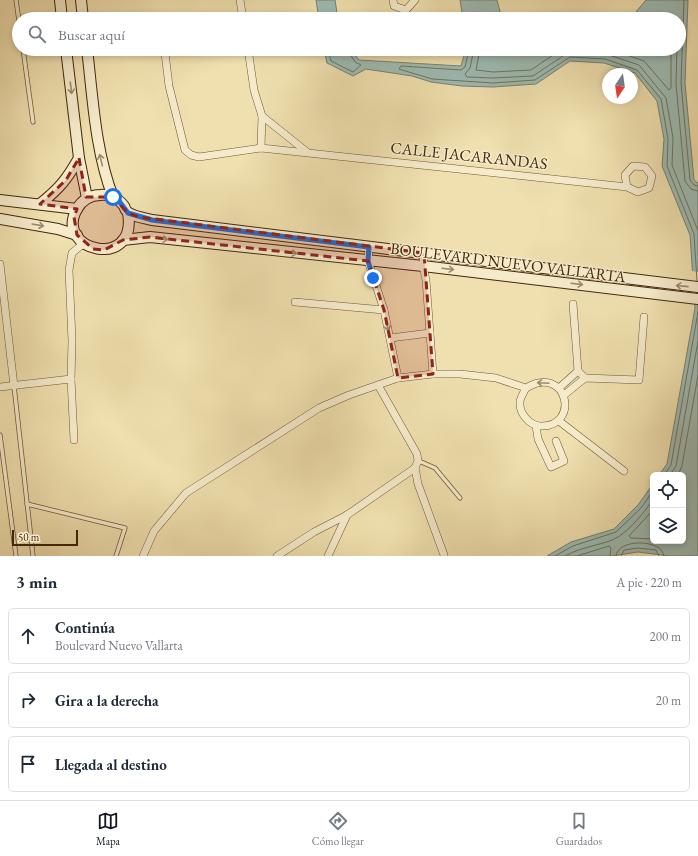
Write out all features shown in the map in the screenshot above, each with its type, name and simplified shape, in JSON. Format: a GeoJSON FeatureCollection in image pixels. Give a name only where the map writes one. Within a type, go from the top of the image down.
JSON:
{"type":"FeatureCollection","features":[{"type":"Feature","properties":{"kind":"main road"},"geometry":{"type":"LineString","coordinates":[[60,0],[61,12]]}},
{"type":"Feature","properties":{"kind":"main road"},"geometry":{"type":"LineString","coordinates":[[81,0],[82,12]]}},
{"type":"Feature","properties":{"kind":"main road"},"geometry":{"type":"LineString","coordinates":[[67,56],[79,158],[87,198]]}},
{"type":"Feature","properties":{"kind":"main road"},"geometry":{"type":"LineString","coordinates":[[88,56],[99,153],[104,173],[113,197]]}},
{"type":"Feature","properties":{"kind":"main road"},"geometry":{"type":"LineString","coordinates":[[40,204],[55,192],[66,180],[79,158]]}},
{"type":"Feature","properties":{"kind":"main road"},"geometry":{"type":"LineString","coordinates":[[83,244],[77,235],[74,218],[77,209],[87,198],[100,194],[113,197],[119,201],[128,213],[128,231],[123,240]]}},
{"type":"Feature","properties":{"kind":"main road"},"geometry":{"type":"LineString","coordinates":[[0,200],[77,209]]}},
{"type":"Feature","properties":{"kind":"main road","name":"BOULEVARD NUEVO VALLARTA"},"geometry":{"type":"LineString","coordinates":[[128,213],[152,220],[698,287]]}},
{"type":"Feature","properties":{"kind":"main road"},"geometry":{"type":"LineString","coordinates":[[0,219],[58,229],[77,235]]}},
{"type":"Feature","properties":{"kind":"main road","name":"BOULEVARD NUEVO VALLARTA"},"geometry":{"type":"LineString","coordinates":[[83,244],[93,249],[104,250],[115,247],[123,240],[150,237],[423,266],[698,299]]}},
{"type":"Feature","properties":{"kind":"street"},"geometry":{"type":"LineString","coordinates":[[240,0],[242,12]]}},
{"type":"Feature","properties":{"kind":"street"},"geometry":{"type":"LineString","coordinates":[[393,0],[394,6],[406,10],[414,0]]}},
{"type":"Feature","properties":{"kind":"street"},"geometry":{"type":"LineString","coordinates":[[165,56],[169,86],[185,150],[191,155],[199,157],[261,148],[262,116],[254,90],[249,56]]}},
{"type":"Feature","properties":{"kind":"street"},"geometry":{"type":"LineString","coordinates":[[262,116],[307,152]]}},
{"type":"Feature","properties":{"kind":"street","name":"CALLE JACARANDAS"},"geometry":{"type":"LineString","coordinates":[[261,148],[628,187]]}},
{"type":"Feature","properties":{"kind":"street"},"geometry":{"type":"LineString","coordinates":[[74,440],[71,379],[72,341],[69,270],[72,253],[83,244]]}},
{"type":"Feature","properties":{"kind":"street"},"geometry":{"type":"LineString","coordinates":[[369,247],[368,261],[384,310],[398,378]]}},
{"type":"Feature","properties":{"kind":"street"},"geometry":{"type":"LineString","coordinates":[[424,253],[423,266],[433,374]]}},
{"type":"Feature","properties":{"kind":"street"},"geometry":{"type":"LineString","coordinates":[[0,264],[14,386]]}},
{"type":"Feature","properties":{"kind":"street"},"geometry":{"type":"LineString","coordinates":[[295,302],[384,310]]}},
{"type":"Feature","properties":{"kind":"street"},"geometry":{"type":"LineString","coordinates":[[573,304],[578,371],[585,378]]}},
{"type":"Feature","properties":{"kind":"street"},"geometry":{"type":"LineString","coordinates":[[564,395],[585,378],[639,380],[644,317]]}},
{"type":"Feature","properties":{"kind":"street"},"geometry":{"type":"LineString","coordinates":[[390,338],[430,333]]}},
{"type":"Feature","properties":{"kind":"street"},"geometry":{"type":"LineString","coordinates":[[559,388],[578,371]]}},
{"type":"Feature","properties":{"kind":"street"},"geometry":{"type":"LineString","coordinates":[[143,556],[154,531],[186,493],[319,408],[349,395],[398,378],[433,374],[460,374],[496,378],[526,388]]}},
{"type":"Feature","properties":{"kind":"street"},"geometry":{"type":"LineString","coordinates":[[0,387],[71,379]]}},
{"type":"Feature","properties":{"kind":"street"},"geometry":{"type":"LineString","coordinates":[[536,382],[548,382],[559,388],[564,395],[565,409],[559,421],[548,426],[536,426],[524,417],[520,402],[526,388],[536,382]]}},
{"type":"Feature","properties":{"kind":"street"},"geometry":{"type":"LineString","coordinates":[[378,385],[417,454],[416,464],[418,484],[444,555]]}},
{"type":"Feature","properties":{"kind":"street"},"geometry":{"type":"LineString","coordinates":[[559,421],[624,471]]}},
{"type":"Feature","properties":{"kind":"street"},"geometry":{"type":"LineString","coordinates":[[536,426],[538,438],[551,467],[564,461],[556,441]]}},
{"type":"Feature","properties":{"kind":"street"},"geometry":{"type":"LineString","coordinates":[[277,556],[314,532],[348,515],[416,464]]}},
{"type":"Feature","properties":{"kind":"street"},"geometry":{"type":"LineString","coordinates":[[328,556],[348,515]]}},
{"type":"Feature","properties":{"kind":"lane"},"geometry":{"type":"LineString","coordinates":[[16,0],[18,12]]}},
{"type":"Feature","properties":{"kind":"lane"},"geometry":{"type":"LineString","coordinates":[[24,56],[33,122]]}},
{"type":"Feature","properties":{"kind":"lane"},"geometry":{"type":"LineString","coordinates":[[14,386],[33,556]]}},
{"type":"Feature","properties":{"kind":"lane"},"geometry":{"type":"LineString","coordinates":[[0,435],[16,556]]}},
{"type":"Feature","properties":{"kind":"lane"},"geometry":{"type":"LineString","coordinates":[[416,464],[435,468],[460,498]]}},
{"type":"Feature","properties":{"kind":"lane"},"geometry":{"type":"LineString","coordinates":[[27,504],[124,528],[116,556]]}},
{"type":"Feature","properties":{"kind":"highlighted area"},"geometry":{"type":"Polygon","coordinates":[[[79,158],[86,197],[113,197],[128,213],[139,217],[424,253],[433,374],[398,378],[384,310],[368,261],[150,237],[123,240],[104,250],[93,249],[77,235],[74,217],[77,209],[40,204],[66,180],[79,158]]]}},
{"type":"Feature","properties":{"kind":"water"},"geometry":{"type":"Polygon","coordinates":[[[316,0],[335,0],[337,12],[318,12],[316,0]]]}},
{"type":"Feature","properties":{"kind":"water"},"geometry":{"type":"Polygon","coordinates":[[[460,0],[497,0],[500,12],[462,12],[460,0]]]}},
{"type":"Feature","properties":{"kind":"water"},"geometry":{"type":"Polygon","coordinates":[[[646,0],[688,0],[686,55],[686,12],[636,12],[646,0]]]}},
{"type":"Feature","properties":{"kind":"water"},"geometry":{"type":"Polygon","coordinates":[[[326,56],[356,56],[359,60],[461,66],[464,56],[686,56],[685,83],[694,180],[698,183],[698,556],[670,556],[638,552],[612,556],[547,556],[571,542],[614,529],[638,505],[650,488],[650,544],[686,544],[686,472],[661,472],[667,464],[695,308],[690,235],[662,166],[664,139],[657,101],[638,77],[638,68],[620,68],[604,63],[570,61],[536,84],[493,87],[462,86],[431,82],[412,76],[366,69],[353,76],[327,63],[326,56]]]}},
{"type":"Feature","properties":{"kind":"pier"},"geometry":{"type":"Polygon","coordinates":[[[692,271],[698,272],[698,295],[692,294],[692,271]]]}},
{"type":"Feature","properties":{"kind":"route"},"geometry":{"type":"LineString","coordinates":[[113,197],[124,206],[128,213],[152,220],[369,247],[368,261],[373,278]]}}]}
